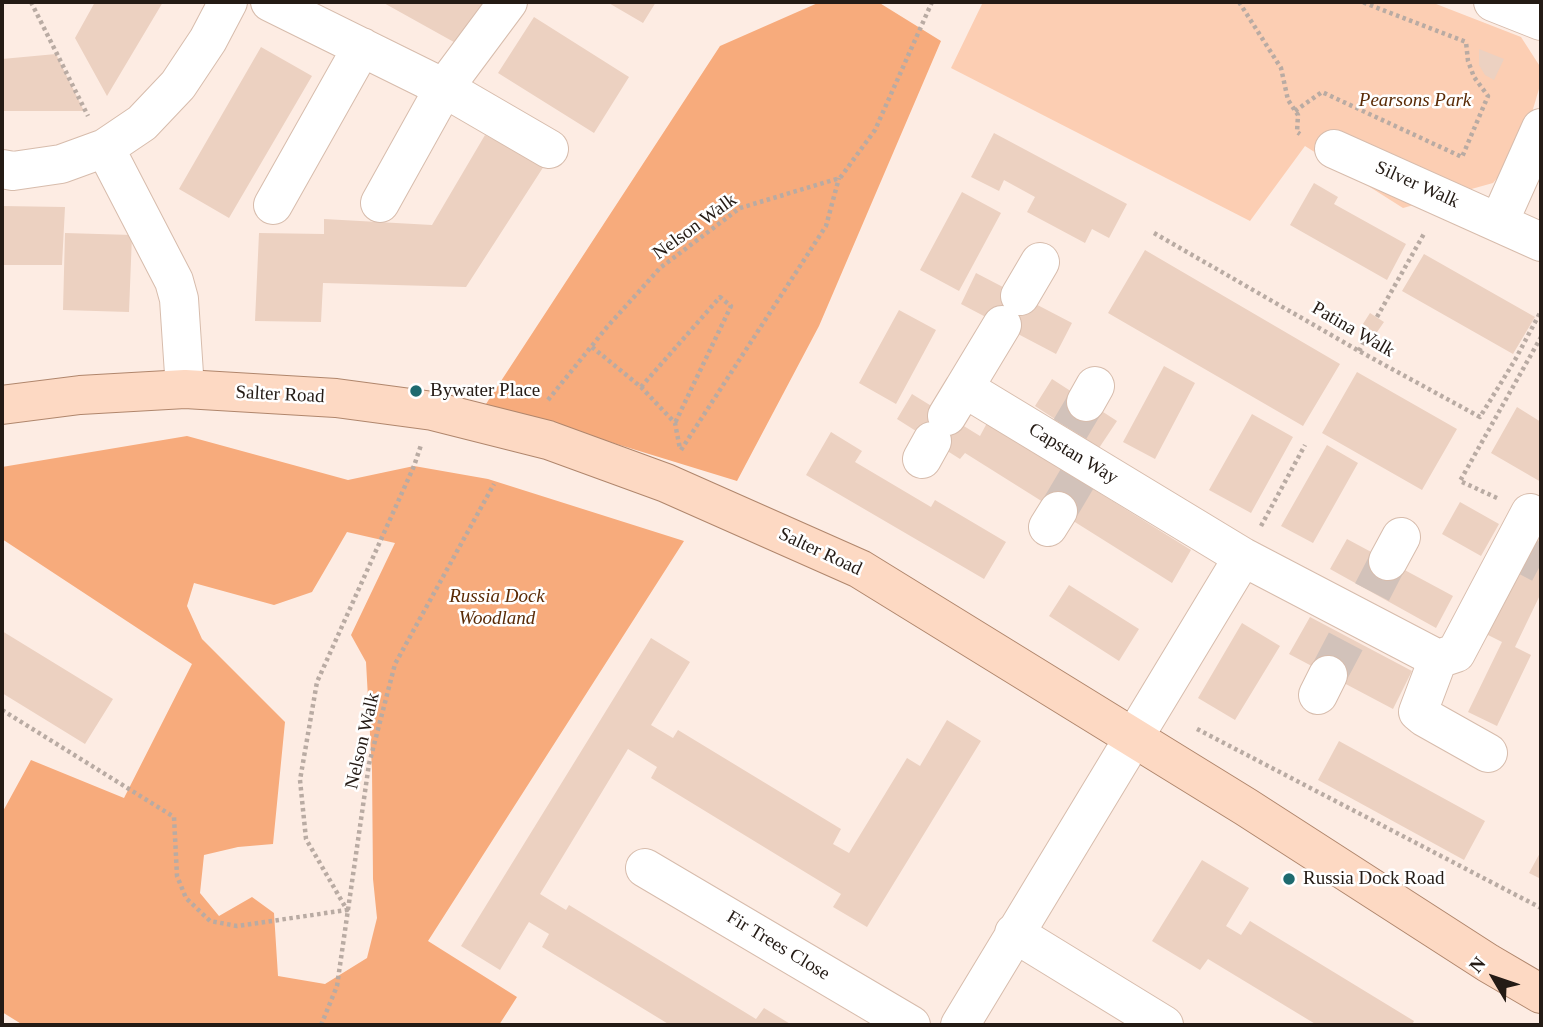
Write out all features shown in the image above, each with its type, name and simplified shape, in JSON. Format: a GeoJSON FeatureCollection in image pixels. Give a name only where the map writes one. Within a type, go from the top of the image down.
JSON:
{"type":"FeatureCollection","features":[{"type":"Feature","properties":{"kind":"main road","name":"Salter Road"},"geometry":{"type":"LineString","coordinates":[[2,405],[80,395],[185,389],[336,398],[433,411],[548,440],[674,467],[860,569],[1541,994]]}},
{"type":"Feature","properties":{"kind":"street"},"geometry":{"type":"LineString","coordinates":[[2,169],[61,164],[104,148],[142,123],[178,85],[208,40],[228,2]]}},
{"type":"Feature","properties":{"kind":"street"},"geometry":{"type":"LineString","coordinates":[[270,2],[444,88],[549,149]]}},
{"type":"Feature","properties":{"kind":"street"},"geometry":{"type":"LineString","coordinates":[[380,203],[444,88],[508,2]]}},
{"type":"Feature","properties":{"kind":"street"},"geometry":{"type":"LineString","coordinates":[[1493,2],[1541,21]]}},
{"type":"Feature","properties":{"kind":"street"},"geometry":{"type":"LineString","coordinates":[[273,205],[362,47]]}},
{"type":"Feature","properties":{"kind":"street"},"geometry":{"type":"LineString","coordinates":[[1499,222],[1541,128]]}},
{"type":"Feature","properties":{"kind":"street"},"geometry":{"type":"LineString","coordinates":[[104,148],[174,281],[179,299],[185,389]]}},
{"type":"Feature","properties":{"kind":"street","name":"Silver Walk"},"geometry":{"type":"LineString","coordinates":[[1334,149],[1541,242]]}},
{"type":"Feature","properties":{"kind":"street","name":"Capstan Way"},"geometry":{"type":"LineString","coordinates":[[1040,262],[941,426],[1079,434],[1243,557],[1374,589],[1438,659]]}},
{"type":"Feature","properties":{"kind":"street"},"geometry":{"type":"LineString","coordinates":[[1488,753],[1418,712],[1438,659],[1456,653],[1517,552],[1530,513]]}},
{"type":"Feature","properties":{"kind":"street"},"geometry":{"type":"LineString","coordinates":[[960,1025],[1243,557]]}},
{"type":"Feature","properties":{"kind":"street","name":"Fir Trees Close"},"geometry":{"type":"LineString","coordinates":[[645,867],[911,1025]]}},
{"type":"Feature","properties":{"kind":"street"},"geometry":{"type":"LineString","coordinates":[[1014,933],[1164,1025]]}},
{"type":"Feature","properties":{"kind":"path"},"geometry":{"type":"LineString","coordinates":[[31,2],[104,148]]}},
{"type":"Feature","properties":{"kind":"path"},"geometry":{"type":"LineString","coordinates":[[674,467],[826,226],[839,177],[875,130],[932,2]]}},
{"type":"Feature","properties":{"kind":"path"},"geometry":{"type":"LineString","coordinates":[[1239,2],[1281,68],[1288,100],[1298,115],[1297,132],[1334,149]]}},
{"type":"Feature","properties":{"kind":"path"},"geometry":{"type":"LineString","coordinates":[[1295,111],[1322,92],[1462,157],[1488,96],[1474,77],[1468,61],[1466,42],[1362,2]]}},
{"type":"Feature","properties":{"kind":"path","name":"Nelson Walk"},"geometry":{"type":"LineString","coordinates":[[548,400],[660,268],[740,208],[839,177]]}},
{"type":"Feature","properties":{"kind":"path"},"geometry":{"type":"LineString","coordinates":[[1377,317],[1429,223]]}},
{"type":"Feature","properties":{"kind":"path","name":"Patina Walk"},"geometry":{"type":"LineString","coordinates":[[1154,233],[1480,417],[1541,311]]}},
{"type":"Feature","properties":{"kind":"path"},"geometry":{"type":"LineString","coordinates":[[642,387],[720,297],[731,306],[676,423],[674,467]]}},
{"type":"Feature","properties":{"kind":"path"},"geometry":{"type":"LineString","coordinates":[[1359,351],[1369,332]]}},
{"type":"Feature","properties":{"kind":"path"},"geometry":{"type":"LineString","coordinates":[[1530,513],[1460,481],[1541,337]]}},
{"type":"Feature","properties":{"kind":"path"},"geometry":{"type":"LineString","coordinates":[[592,347],[642,387],[676,423]]}},
{"type":"Feature","properties":{"kind":"path"},"geometry":{"type":"LineString","coordinates":[[2,710],[174,817],[177,876],[186,898],[210,921],[237,926],[346,910],[306,839],[300,780],[302,768],[317,682],[414,466],[433,411]]}},
{"type":"Feature","properties":{"kind":"path"},"geometry":{"type":"LineString","coordinates":[[1243,557],[1305,445]]}},
{"type":"Feature","properties":{"kind":"path","name":"Nelson Walk"},"geometry":{"type":"LineString","coordinates":[[321,1025],[337,986],[369,764],[395,664],[494,484]]}},
{"type":"Feature","properties":{"kind":"path"},"geometry":{"type":"LineString","coordinates":[[1194,727],[1541,908]]}},
{"type":"Feature","properties":{"kind":"green space"},"geometry":{"type":"Polygon","coordinates":[[[820,2],[878,2],[941,41],[819,326],[737,481],[486,404],[720,46],[820,2]]]}},
{"type":"Feature","properties":{"kind":"green space","name":"Pearsons Park"},"geometry":{"type":"Polygon","coordinates":[[[983,2],[1431,2],[1521,37],[1541,68],[1541,82],[1521,150],[1493,183],[1403,208],[1305,146],[1250,221],[951,68],[983,2]]]}},
{"type":"Feature","properties":{"kind":"green space","name":"Russia Dock Woodland"},"geometry":{"type":"Polygon","coordinates":[[[187,436],[348,480],[414,466],[488,479],[684,541],[428,941],[517,997],[499,1025],[23,1025],[2,1012],[2,813],[31,760],[124,798],[192,664],[2,539],[2,467],[187,436]],[[347,532],[312,592],[274,605],[194,583],[187,606],[202,639],[285,722],[273,844],[238,847],[204,855],[200,893],[219,916],[252,897],[274,913],[278,976],[325,984],[367,958],[377,918],[373,879],[372,770],[366,662],[351,635],[395,543],[347,532]]]}},
{"type":"Feature","properties":{"kind":"building"},"geometry":{"type":"Polygon","coordinates":[[[95,2],[163,2],[107,96],[75,38],[95,2]]]}},
{"type":"Feature","properties":{"kind":"building"},"geometry":{"type":"Polygon","coordinates":[[[382,2],[491,2],[461,46],[382,2]]]}},
{"type":"Feature","properties":{"kind":"building"},"geometry":{"type":"Polygon","coordinates":[[[607,2],[656,2],[643,23],[607,2]]]}},
{"type":"Feature","properties":{"kind":"building"},"geometry":{"type":"Polygon","coordinates":[[[534,17],[629,77],[594,133],[498,73],[534,17]]]}},
{"type":"Feature","properties":{"kind":"building"},"geometry":{"type":"Polygon","coordinates":[[[261,47],[312,76],[229,218],[179,189],[261,47]]]}},
{"type":"Feature","properties":{"kind":"building"},"geometry":{"type":"Polygon","coordinates":[[[1479,49],[1504,59],[1494,80],[1485,75],[1479,65],[1479,49]]]}},
{"type":"Feature","properties":{"kind":"building"},"geometry":{"type":"Polygon","coordinates":[[[56,54],[84,111],[2,111],[2,59],[56,54]]]}},
{"type":"Feature","properties":{"kind":"building"},"geometry":{"type":"Polygon","coordinates":[[[994,133],[1127,204],[1109,238],[1092,229],[1085,243],[1027,212],[1035,197],[1004,180],[999,191],[971,177],[994,133]]]}},
{"type":"Feature","properties":{"kind":"building"},"geometry":{"type":"Polygon","coordinates":[[[485,135],[544,166],[466,287],[323,283],[321,322],[255,321],[259,233],[324,234],[324,219],[432,225],[485,135]]]}},
{"type":"Feature","properties":{"kind":"building"},"geometry":{"type":"Polygon","coordinates":[[[1314,183],[1338,197],[1334,204],[1406,244],[1387,280],[1290,225],[1314,183]]]}},
{"type":"Feature","properties":{"kind":"building"},"geometry":{"type":"Polygon","coordinates":[[[962,192],[1001,213],[959,291],[920,270],[962,192]]]}},
{"type":"Feature","properties":{"kind":"building"},"geometry":{"type":"Polygon","coordinates":[[[2,206],[65,207],[62,265],[2,265],[2,206]]]}},
{"type":"Feature","properties":{"kind":"building"},"geometry":{"type":"Polygon","coordinates":[[[65,233],[132,235],[129,312],[63,310],[65,233]]]}},
{"type":"Feature","properties":{"kind":"building"},"geometry":{"type":"Polygon","coordinates":[[[1145,250],[1340,364],[1303,426],[1108,313],[1145,250]]]}},
{"type":"Feature","properties":{"kind":"building"},"geometry":{"type":"Polygon","coordinates":[[[1424,254],[1535,317],[1513,354],[1402,291],[1424,254]]]}},
{"type":"Feature","properties":{"kind":"building"},"geometry":{"type":"Polygon","coordinates":[[[976,273],[1072,323],[1056,354],[961,304],[976,273]]]}},
{"type":"Feature","properties":{"kind":"building"},"geometry":{"type":"Polygon","coordinates":[[[899,310],[936,330],[896,404],[859,383],[899,310]]]}},
{"type":"Feature","properties":{"kind":"building"},"geometry":{"type":"Polygon","coordinates":[[[1370,313],[1384,322],[1375,335],[1361,327],[1370,313]]]}},
{"type":"Feature","properties":{"kind":"building"},"geometry":{"type":"Polygon","coordinates":[[[1164,366],[1195,383],[1155,459],[1123,442],[1164,366]]]}},
{"type":"Feature","properties":{"kind":"building"},"geometry":{"type":"Polygon","coordinates":[[[1357,372],[1457,429],[1422,490],[1322,433],[1357,372]]]}},
{"type":"Feature","properties":{"kind":"building"},"geometry":{"type":"Polygon","coordinates":[[[1052,379],[1117,421],[1099,448],[1035,406],[1052,379]]]}},
{"type":"Feature","properties":{"kind":"building"},"geometry":{"type":"Polygon","coordinates":[[[912,394],[980,436],[987,423],[1191,550],[1172,583],[965,453],[960,459],[897,419],[912,394]]]}},
{"type":"Feature","properties":{"kind":"building"},"geometry":{"type":"Polygon","coordinates":[[[1517,407],[1541,422],[1541,482],[1491,453],[1517,407]]]}},
{"type":"Feature","properties":{"kind":"building"},"geometry":{"type":"Polygon","coordinates":[[[1252,414],[1293,437],[1251,513],[1209,490],[1252,414]]]}},
{"type":"Feature","properties":{"kind":"building"},"geometry":{"type":"Polygon","coordinates":[[[831,432],[862,451],[855,462],[931,507],[935,500],[1006,542],[984,579],[806,475],[831,432]]]}},
{"type":"Feature","properties":{"kind":"building"},"geometry":{"type":"Polygon","coordinates":[[[1327,445],[1358,463],[1313,543],[1281,526],[1327,445]]]}},
{"type":"Feature","properties":{"kind":"building"},"geometry":{"type":"Polygon","coordinates":[[[1460,502],[1499,524],[1481,556],[1442,534],[1460,502]]]}},
{"type":"Feature","properties":{"kind":"building"},"geometry":{"type":"Polygon","coordinates":[[[1541,514],[1541,593],[1515,647],[1531,655],[1497,726],[1468,712],[1502,642],[1484,633],[1541,514]]]}},
{"type":"Feature","properties":{"kind":"building"},"geometry":{"type":"Polygon","coordinates":[[[1347,539],[1453,596],[1436,628],[1330,569],[1347,539]]]}},
{"type":"Feature","properties":{"kind":"building"},"geometry":{"type":"Polygon","coordinates":[[[1069,585],[1139,629],[1119,661],[1049,616],[1069,585]]]}},
{"type":"Feature","properties":{"kind":"building"},"geometry":{"type":"Polygon","coordinates":[[[1310,617],[1412,671],[1393,709],[1289,654],[1310,617]]]}},
{"type":"Feature","properties":{"kind":"building"},"geometry":{"type":"Polygon","coordinates":[[[1242,623],[1280,646],[1235,720],[1198,698],[1242,623]]]}},
{"type":"Feature","properties":{"kind":"building"},"geometry":{"type":"Polygon","coordinates":[[[2,631],[113,699],[85,744],[2,693],[2,631]]]}},
{"type":"Feature","properties":{"kind":"building"},"geometry":{"type":"Polygon","coordinates":[[[651,638],[690,662],[651,725],[673,738],[678,730],[841,829],[833,844],[849,853],[907,758],[920,766],[947,720],[981,741],[867,927],[833,907],[841,894],[651,778],[657,767],[628,749],[540,894],[566,910],[569,905],[756,1019],[764,1008],[792,1025],[670,1025],[542,947],[549,934],[529,922],[500,970],[461,946],[651,638]]]}},
{"type":"Feature","properties":{"kind":"building"},"geometry":{"type":"Polygon","coordinates":[[[1339,741],[1485,821],[1464,860],[1318,780],[1339,741]]]}},
{"type":"Feature","properties":{"kind":"building"},"geometry":{"type":"Polygon","coordinates":[[[1541,851],[1541,879],[1529,873],[1541,851]]]}},
{"type":"Feature","properties":{"kind":"building"},"geometry":{"type":"Polygon","coordinates":[[[1202,860],[1249,888],[1226,926],[1241,935],[1250,921],[1414,1021],[1412,1025],[1317,1025],[1208,959],[1200,970],[1152,941],[1202,860]]]}},
{"type":"Feature","properties":{"kind":"tunnel"},"geometry":{"type":"LineString","coordinates":[[1070,429],[1086,402]]}},
{"type":"Feature","properties":{"kind":"tunnel"},"geometry":{"type":"LineString","coordinates":[[1058,511],[1077,479]]}},
{"type":"Feature","properties":{"kind":"tunnel"},"geometry":{"type":"LineString","coordinates":[[1522,554],[1541,564]]}},
{"type":"Feature","properties":{"kind":"tunnel"},"geometry":{"type":"LineString","coordinates":[[1372,592],[1388,561]]}},
{"type":"Feature","properties":{"kind":"tunnel"},"geometry":{"type":"LineString","coordinates":[[1328,675],[1348,637]]}},
{"type":"Feature","properties":{"kind":"place","name":"Bywater Place"},"geometry":{"type":"Point","coordinates":[416,391]}},
{"type":"Feature","properties":{"kind":"place","name":"Russia Dock Road"},"geometry":{"type":"Point","coordinates":[1289,879]}}]}
